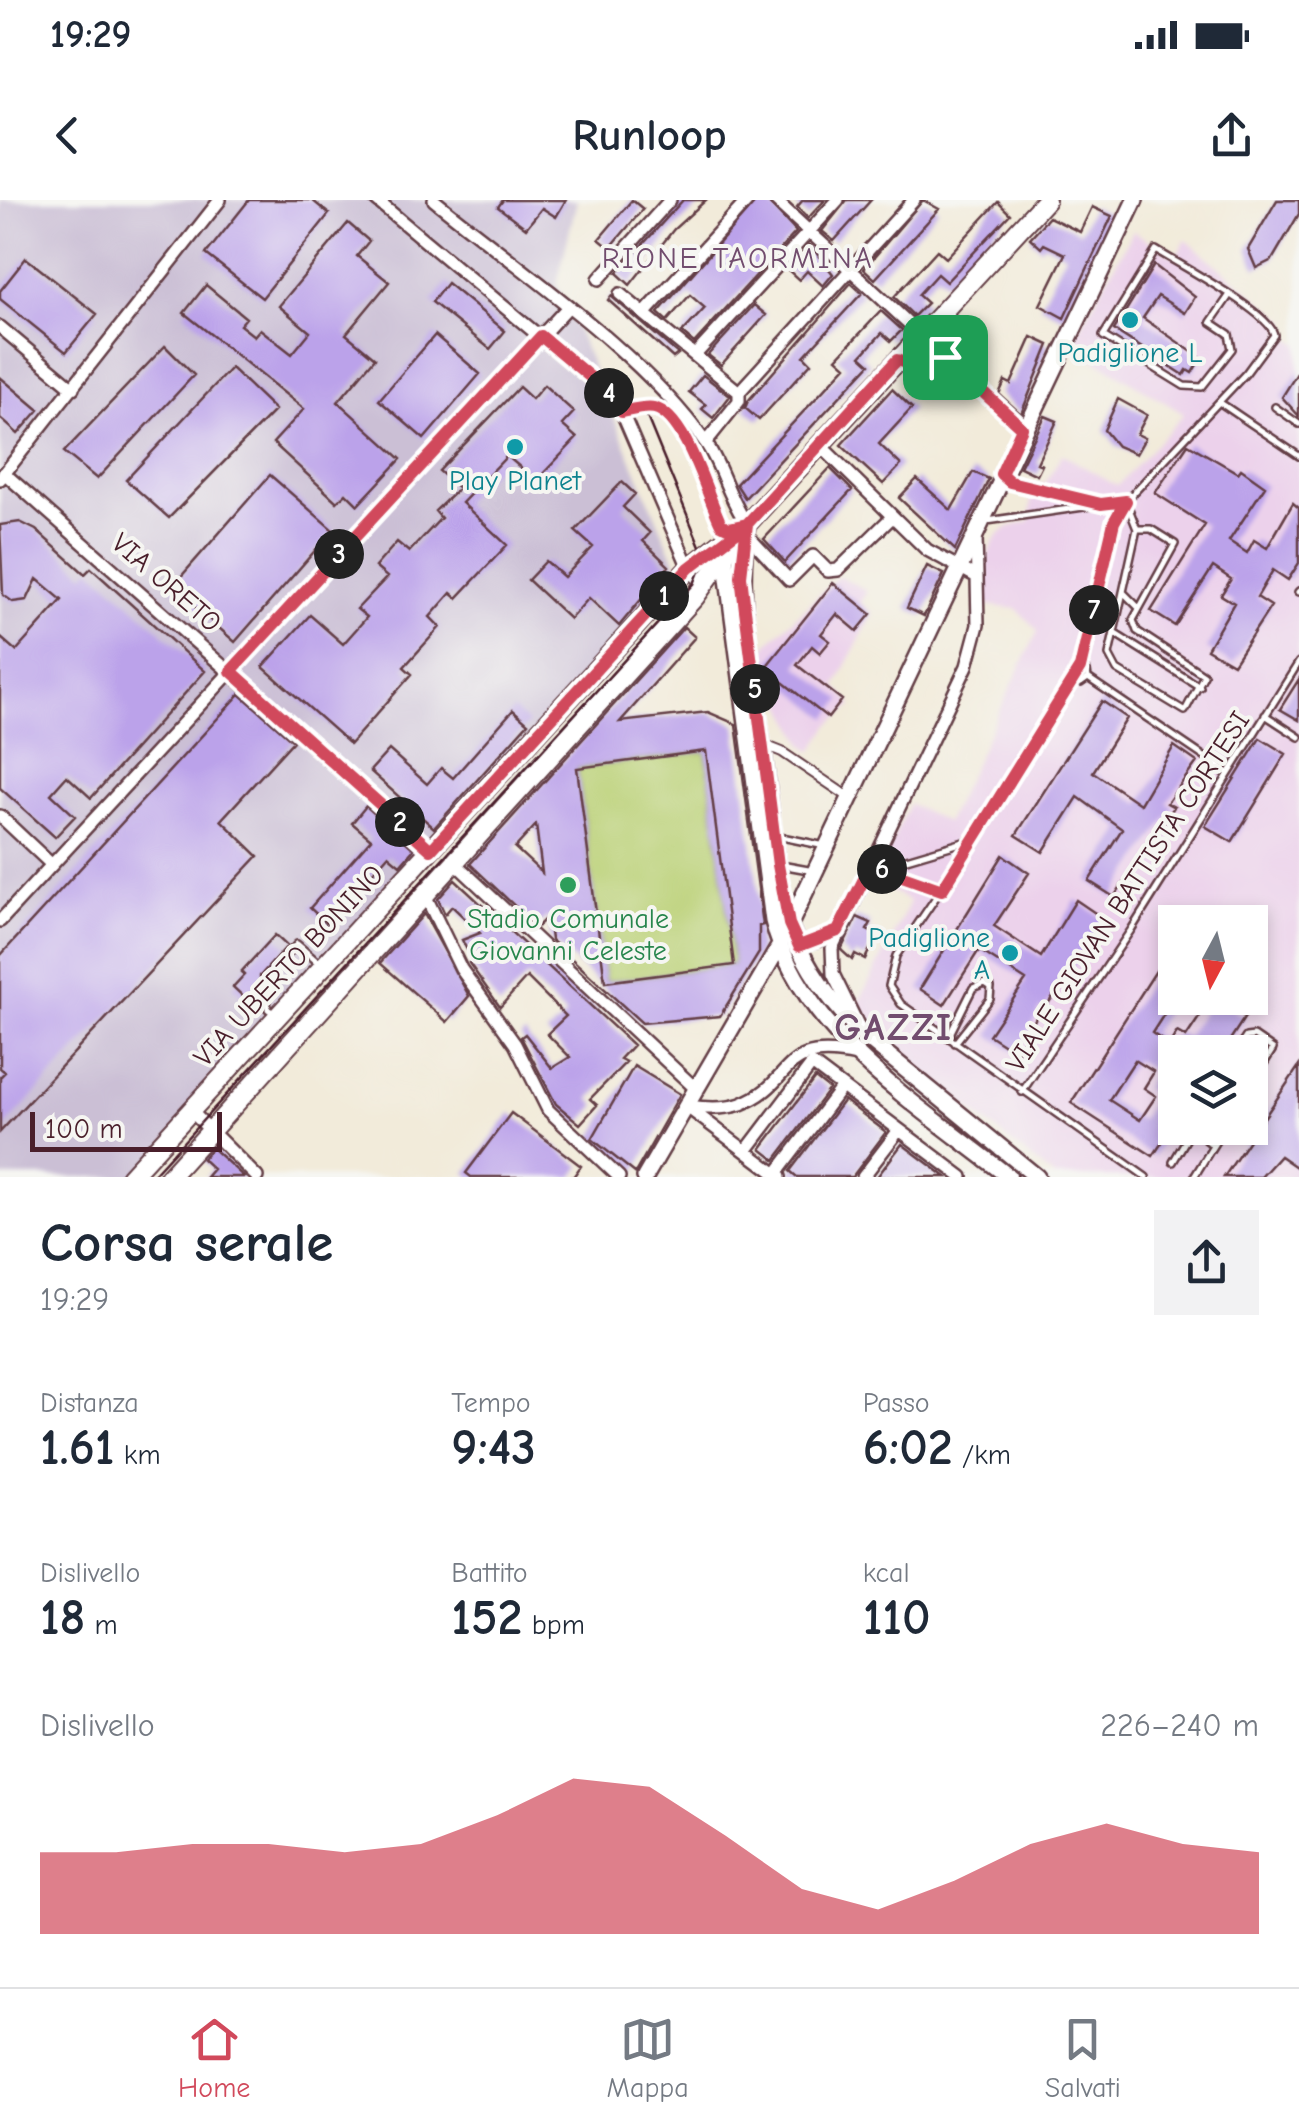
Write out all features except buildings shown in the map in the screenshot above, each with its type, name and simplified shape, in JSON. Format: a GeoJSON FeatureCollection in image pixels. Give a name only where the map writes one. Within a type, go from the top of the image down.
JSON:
{"type":"FeatureCollection","features":[{"type":"Feature","properties":{"kind":"main road"},"geometry":{"type":"LineString","coordinates":[[718,548],[746,529],[819,444],[1046,200]]}},
{"type":"Feature","properties":{"kind":"main road"},"geometry":{"type":"LineString","coordinates":[[645,1177],[780,944],[1022,428],[1135,200]]}},
{"type":"Feature","properties":{"kind":"main road"},"geometry":{"type":"LineString","coordinates":[[746,529],[741,576],[789,924],[825,992],[862,1034],[1037,1177]]}},
{"type":"Feature","properties":{"kind":"main road"},"geometry":{"type":"LineString","coordinates":[[718,548],[735,560],[741,576]]}},
{"type":"Feature","properties":{"kind":"main road"},"geometry":{"type":"LineString","coordinates":[[718,548],[732,611],[780,944],[812,1000],[862,1057],[1010,1177]]}},
{"type":"Feature","properties":{"kind":"main road","name":"VIA UBERTO BONINO"},"geometry":{"type":"LineString","coordinates":[[130,1177],[689,568],[718,548]]}},
{"type":"Feature","properties":{"kind":"main road","name":"VIA UBERTO BONINO"},"geometry":{"type":"LineString","coordinates":[[168,1177],[704,585],[718,548]]}},
{"type":"Feature","properties":{"kind":"main road"},"geometry":{"type":"LineString","coordinates":[[704,585],[732,611]]}},
{"type":"Feature","properties":{"kind":"street"},"geometry":{"type":"LineString","coordinates":[[2,476],[220,200]]}},
{"type":"Feature","properties":{"kind":"street"},"geometry":{"type":"LineString","coordinates":[[376,200],[608,392],[622,412],[689,568],[704,585]]}},
{"type":"Feature","properties":{"kind":"street"},"geometry":{"type":"LineString","coordinates":[[434,200],[652,378],[706,442],[727,495],[746,529],[789,580],[813,556],[828,571],[838,570],[892,518]]}},
{"type":"Feature","properties":{"kind":"street"},"geometry":{"type":"LineString","coordinates":[[598,279],[670,200]]}},
{"type":"Feature","properties":{"kind":"street"},"geometry":{"type":"LineString","coordinates":[[644,314],[748,200]]}},
{"type":"Feature","properties":{"kind":"street"},"geometry":{"type":"LineString","coordinates":[[775,200],[1022,428]]}},
{"type":"Feature","properties":{"kind":"street"},"geometry":{"type":"LineString","coordinates":[[696,354],[838,200]]}},
{"type":"Feature","properties":{"kind":"street"},"geometry":{"type":"LineString","coordinates":[[706,442],[739,401],[739,392],[914,200]]}},
{"type":"Feature","properties":{"kind":"street"},"geometry":{"type":"LineString","coordinates":[[620,294],[739,392]]}},
{"type":"Feature","properties":{"kind":"street"},"geometry":{"type":"LineString","coordinates":[[0,921],[567,308]]}},
{"type":"Feature","properties":{"kind":"street"},"geometry":{"type":"LineString","coordinates":[[897,360],[918,368],[945,357],[955,331],[945,308]]}},
{"type":"Feature","properties":{"kind":"street"},"geometry":{"type":"LineString","coordinates":[[0,326],[72,388]]}},
{"type":"Feature","properties":{"kind":"street"},"geometry":{"type":"LineString","coordinates":[[819,444],[927,550],[977,577]]}},
{"type":"Feature","properties":{"kind":"street","name":"VIA ORETO"},"geometry":{"type":"LineString","coordinates":[[2,476],[231,671],[431,850]]}},
{"type":"Feature","properties":{"kind":"street"},"geometry":{"type":"LineString","coordinates":[[862,1034],[833,974],[832,948],[968,666],[978,625],[978,526]]}},
{"type":"Feature","properties":{"kind":"street"},"geometry":{"type":"LineString","coordinates":[[762,744],[782,752],[850,798]]}},
{"type":"Feature","properties":{"kind":"street"},"geometry":{"type":"LineString","coordinates":[[0,816],[52,865]]}},
{"type":"Feature","properties":{"kind":"street"},"geometry":{"type":"LineString","coordinates":[[455,862],[696,1090]]}},
{"type":"Feature","properties":{"kind":"street"},"geometry":{"type":"LineString","coordinates":[[425,895],[461,969],[515,1044],[548,1110],[618,1177]]}},
{"type":"Feature","properties":{"kind":"street"},"geometry":{"type":"LineString","coordinates":[[780,944],[799,946],[838,931]]}},
{"type":"Feature","properties":{"kind":"street"},"geometry":{"type":"LineString","coordinates":[[686,1106],[712,1108],[744,1103],[810,1052],[862,1057]]}},
{"type":"Feature","properties":{"kind":"street"},"geometry":{"type":"LineString","coordinates":[[746,1151],[812,1064],[957,1176]]}},
{"type":"Feature","properties":{"kind":"street"},"geometry":{"type":"LineString","coordinates":[[686,1106],[778,1176],[842,1087]]}},
{"type":"Feature","properties":{"kind":"street"},"geometry":{"type":"LineString","coordinates":[[191,1111],[257,1177]]}},
{"type":"Feature","properties":{"kind":"street"},"geometry":{"type":"LineString","coordinates":[[863,1177],[899,1130]]}},
{"type":"Feature","properties":{"kind":"lane"},"geometry":{"type":"LineString","coordinates":[[1146,1177],[901,1004],[890,986],[896,956],[976,838],[1074,680],[1073,672],[1080,668],[1114,522],[1126,501],[1220,402],[1274,335],[1267,320],[1229,296],[1156,250],[1104,336],[1184,386],[1202,387],[1232,349],[1229,334],[1211,322],[1229,296]]}},
{"type":"Feature","properties":{"kind":"lane"},"geometry":{"type":"LineString","coordinates":[[1220,402],[1299,456]]}},
{"type":"Feature","properties":{"kind":"lane"},"geometry":{"type":"LineString","coordinates":[[1275,407],[1299,424]]}},
{"type":"Feature","properties":{"kind":"lane"},"geometry":{"type":"LineString","coordinates":[[622,412],[648,408],[661,411],[696,457],[717,516],[718,548]]}},
{"type":"Feature","properties":{"kind":"lane"},"geometry":{"type":"LineString","coordinates":[[1001,474],[1021,486],[1101,504]]}},
{"type":"Feature","properties":{"kind":"lane"},"geometry":{"type":"LineString","coordinates":[[978,526],[1126,501]]}},
{"type":"Feature","properties":{"kind":"lane"},"geometry":{"type":"LineString","coordinates":[[1126,501],[1137,530],[1109,655],[1117,670],[1178,710],[1184,710],[1204,675],[1137,631],[1133,620],[1175,544],[1151,529],[1137,530]]}},
{"type":"Feature","properties":{"kind":"lane"},"geometry":{"type":"LineString","coordinates":[[717,516],[729,528],[746,529]]}},
{"type":"Feature","properties":{"kind":"lane"},"geometry":{"type":"LineString","coordinates":[[1123,592],[1138,608]]}},
{"type":"Feature","properties":{"kind":"lane"},"geometry":{"type":"LineString","coordinates":[[1114,633],[1200,687]]}},
{"type":"Feature","properties":{"kind":"lane","name":"VIALE GIOVAN BATTISTA CORTESI"},"geometry":{"type":"LineString","coordinates":[[1022,1092],[1131,930],[1299,662]]}},
{"type":"Feature","properties":{"kind":"lane"},"geometry":{"type":"LineString","coordinates":[[1080,668],[1087,671],[1088,678],[1228,773]]}},
{"type":"Feature","properties":{"kind":"lane"},"geometry":{"type":"LineString","coordinates":[[1074,680],[1081,683],[1088,678]]}},
{"type":"Feature","properties":{"kind":"lane"},"geometry":{"type":"LineString","coordinates":[[1265,715],[1299,737]]}},
{"type":"Feature","properties":{"kind":"lane"},"geometry":{"type":"LineString","coordinates":[[774,835],[827,846]]}},
{"type":"Feature","properties":{"kind":"lane"},"geometry":{"type":"LineString","coordinates":[[876,854],[902,860],[976,838]]}},
{"type":"Feature","properties":{"kind":"lane"},"geometry":{"type":"LineString","coordinates":[[778,865],[815,871]]}},
{"type":"Feature","properties":{"kind":"lane"},"geometry":{"type":"LineString","coordinates":[[869,869],[880,868],[942,890]]}},
{"type":"Feature","properties":{"kind":"lane"},"geometry":{"type":"LineString","coordinates":[[278,1016],[268,1009],[265,980],[297,944],[323,967]]}},
{"type":"Feature","properties":{"kind":"lane"},"geometry":{"type":"LineString","coordinates":[[980,984],[991,987],[990,999],[951,1041],[973,988],[980,984]]}},
{"type":"Feature","properties":{"kind":"lane"},"geometry":{"type":"LineString","coordinates":[[1174,1162],[1183,1145]]}},
{"type":"Feature","properties":{"kind":"lane"},"geometry":{"type":"LineString","coordinates":[[1194,1177],[1213,1145]]}},
{"type":"Feature","properties":{"kind":"shaded area"},"geometry":{"type":"Polygon","coordinates":[[[0,200],[577,200],[557,284],[683,580],[134,1177],[0,1177],[0,200]]]}},
{"type":"Feature","properties":{"kind":"shaded area"},"geometry":{"type":"Polygon","coordinates":[[[1133,231],[1175,257],[1186,240],[1288,322],[1280,332],[1299,344],[1299,1177],[1054,1177],[921,1070],[857,1006],[910,902],[874,881],[909,804],[946,822],[1038,631],[1017,609],[985,605],[986,560],[994,540],[1007,528],[1030,521],[1032,484],[1045,484],[1062,454],[1117,486],[1184,414],[1071,345],[1133,231]]]}},
{"type":"Feature","properties":{"kind":"shaded area"},"geometry":{"type":"Polygon","coordinates":[[[839,576],[867,591],[860,602],[873,613],[836,686],[853,705],[829,726],[813,751],[804,744],[762,660],[767,644],[839,576]]]}},
{"type":"Feature","properties":{"kind":"green space"},"geometry":{"type":"Polygon","coordinates":[[[706,751],[734,965],[605,982],[577,768],[706,751]]]}},
{"type":"Feature","properties":{"kind":"tram line"},"geometry":{"type":"LineString","coordinates":[[151,1177],[694,584],[700,569],[700,546],[647,417]]}},
{"type":"Feature","properties":{"kind":"place","name":"Padiglione L"},"geometry":{"type":"Point","coordinates":[1130,320]}},
{"type":"Feature","properties":{"kind":"place","name":"Play Planet"},"geometry":{"type":"Point","coordinates":[515,447]}},
{"type":"Feature","properties":{"kind":"place","name":"Stadio Comunale Giovanni Celeste"},"geometry":{"type":"Point","coordinates":[568,885]}},
{"type":"Feature","properties":{"kind":"place","name":"Padiglione A"},"geometry":{"type":"Point","coordinates":[1010,953]}},
{"type":"Feature","properties":{"kind":"district","name":"RIONE TAORMINA"},"geometry":{"type":"Point","coordinates":[738,258]}},
{"type":"Feature","properties":{"kind":"district","name":"GAZZI"},"geometry":{"type":"Point","coordinates":[894,1027]}},
{"type":"Feature","properties":{"kind":"route"},"geometry":{"type":"LineString","coordinates":[[945,357],[918,368],[897,360],[747,524],[722,539],[689,568],[431,850],[231,671],[541,336],[608,392],[622,412],[648,408],[661,411],[696,457],[721,524],[729,528],[747,524],[741,576],[745,610],[778,865],[789,924],[799,946],[838,931],[869,869],[880,868],[942,890],[1074,680],[1073,672],[1080,668],[1114,522],[1126,501],[1101,504],[1010,482],[1001,474],[1022,428],[945,357]]}}]}
